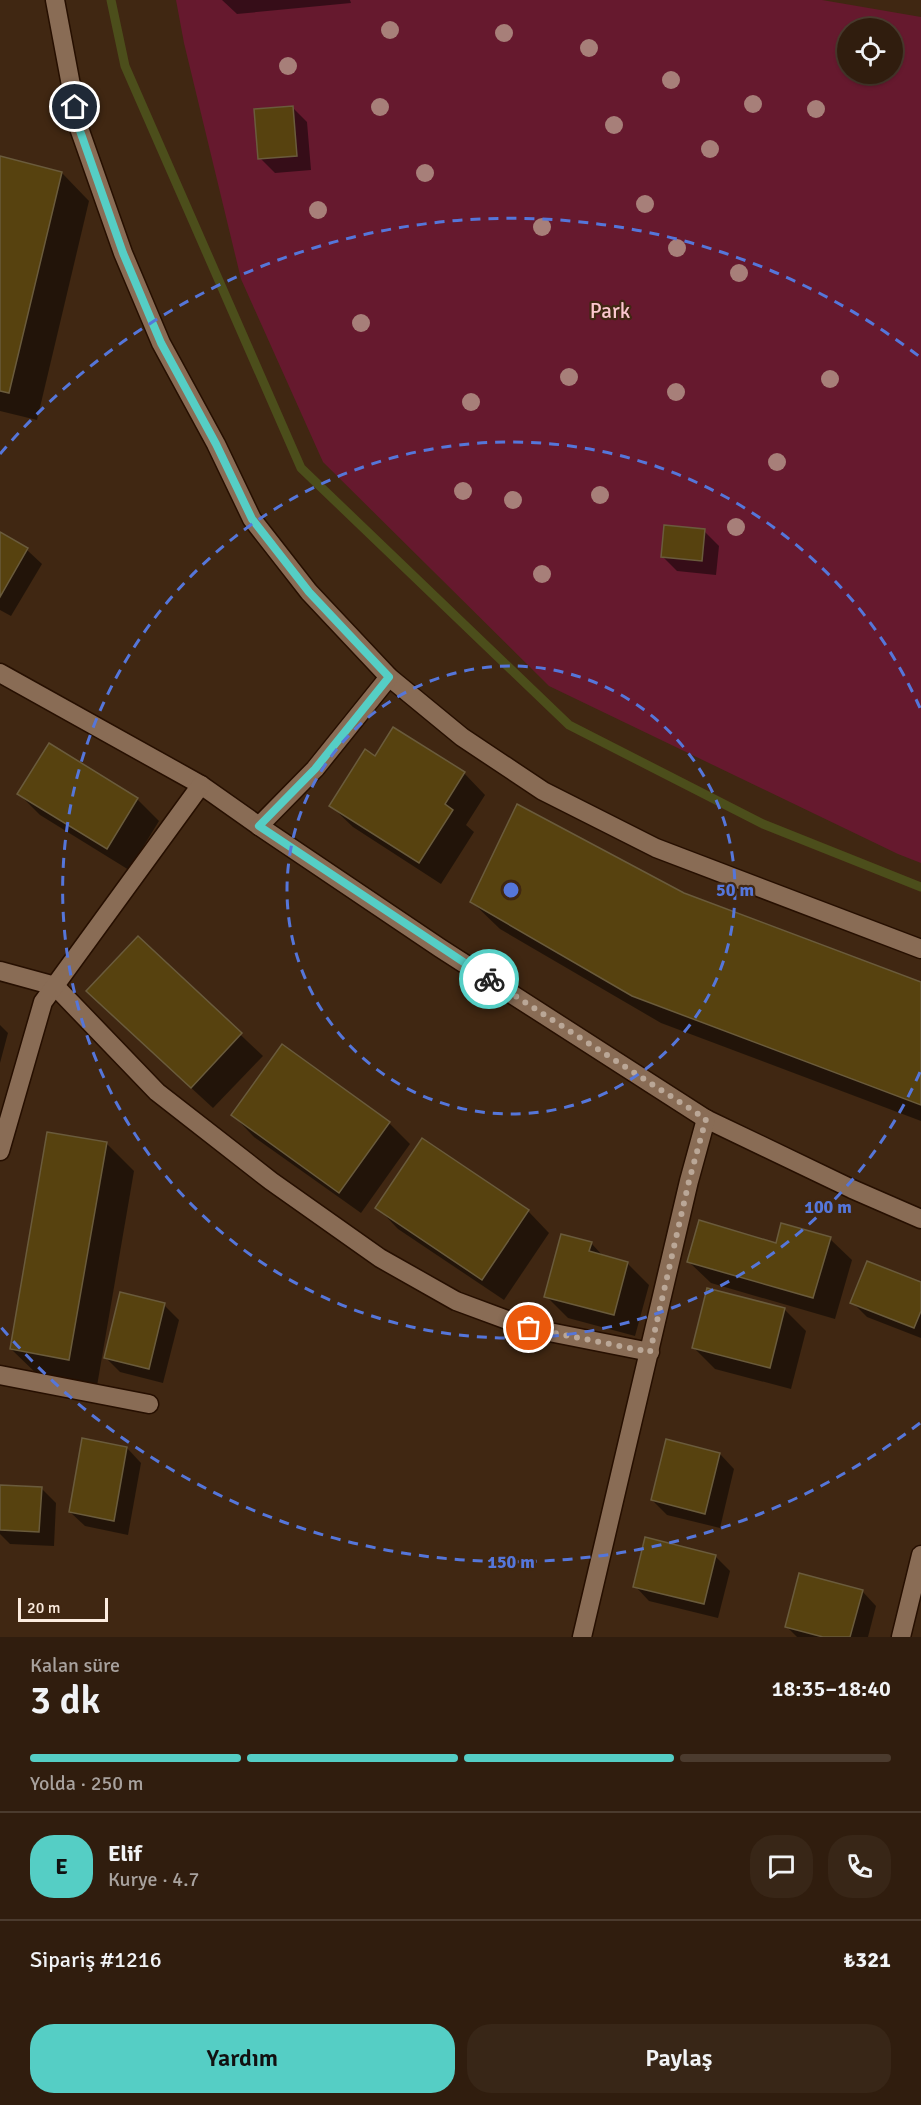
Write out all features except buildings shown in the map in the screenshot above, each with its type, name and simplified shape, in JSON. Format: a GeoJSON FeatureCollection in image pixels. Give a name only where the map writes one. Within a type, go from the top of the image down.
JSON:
{"type":"FeatureCollection","features":[{"type":"Feature","properties":{"kind":"street"},"geometry":{"type":"LineString","coordinates":[[55,0],[79,128],[123,253],[161,343],[216,444],[252,519],[309,592],[389,677],[462,736],[543,792],[656,848],[921,949]]}},
{"type":"Feature","properties":{"kind":"street"},"geometry":{"type":"LineString","coordinates":[[0,673],[201,785],[440,948],[706,1119],[852,1189],[921,1219]]}},
{"type":"Feature","properties":{"kind":"street"},"geometry":{"type":"LineString","coordinates":[[259,826],[315,769],[389,677]]}},
{"type":"Feature","properties":{"kind":"street"},"geometry":{"type":"LineString","coordinates":[[0,1151],[43,1002],[201,785]]}},
{"type":"Feature","properties":{"kind":"street"},"geometry":{"type":"LineString","coordinates":[[0,971],[55,986],[157,1092],[271,1181],[380,1258],[456,1301],[529,1328],[650,1352]]}},
{"type":"Feature","properties":{"kind":"street"},"geometry":{"type":"LineString","coordinates":[[582,1637],[689,1181],[706,1119]]}},
{"type":"Feature","properties":{"kind":"street"},"geometry":{"type":"LineString","coordinates":[[0,1375],[149,1404]]}},
{"type":"Feature","properties":{"kind":"street"},"geometry":{"type":"LineString","coordinates":[[901,1637],[921,1555]]}},
{"type":"Feature","properties":{"kind":"green space","name":"Park"},"geometry":{"type":"Polygon","coordinates":[[[176,0],[822,0],[921,17],[921,863],[549,686],[323,462],[241,279],[184,43],[176,0]]]}},
{"type":"Feature","properties":{"kind":"waterway"},"geometry":{"type":"LineString","coordinates":[[111,0],[125,66],[301,468],[569,725],[763,824],[921,887]]}},
{"type":"Feature","properties":{"kind":"way so far"},"geometry":{"type":"LineString","coordinates":[[489,979],[706,1119],[689,1181],[650,1352],[529,1328]]}},
{"type":"Feature","properties":{"kind":"route"},"geometry":{"type":"LineString","coordinates":[[75,107],[79,128],[123,253],[161,343],[216,444],[252,519],[309,592],[389,677],[315,769],[259,826],[489,979]]}}]}
